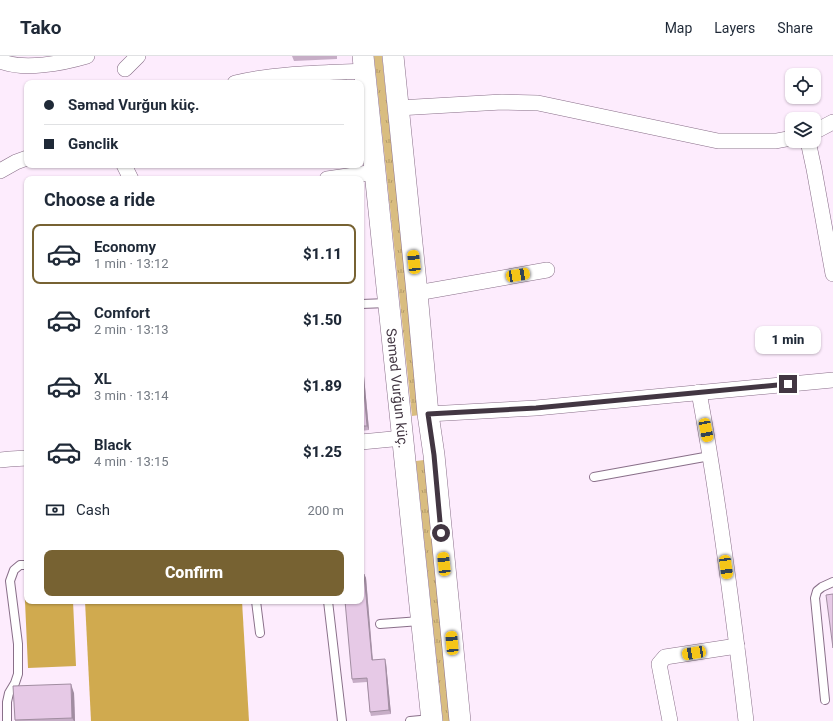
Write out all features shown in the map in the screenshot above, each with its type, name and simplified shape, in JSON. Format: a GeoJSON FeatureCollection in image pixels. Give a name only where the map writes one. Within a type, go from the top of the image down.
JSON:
{"type":"FeatureCollection","features":[{"type":"Feature","properties":{"kind":"main road","name":"Səməd Vurğun küç."},"geometry":{"type":"LineString","coordinates":[[393,56],[460,721]]}},
{"type":"Feature","properties":{"kind":"main road","name":"Səməd Vurğun küç."},"geometry":{"type":"LineString","coordinates":[[364,64],[432,720]]}},
{"type":"Feature","properties":{"kind":"main road"},"geometry":{"type":"LineString","coordinates":[[403,438],[413,426],[428,414]]}},
{"type":"Feature","properties":{"kind":"street"},"geometry":{"type":"LineString","coordinates":[[0,61],[25,66],[46,60],[74,60],[87,56]]}},
{"type":"Feature","properties":{"kind":"street"},"geometry":{"type":"LineString","coordinates":[[125,69],[138,56]]}},
{"type":"Feature","properties":{"kind":"street"},"geometry":{"type":"LineString","coordinates":[[246,80],[364,64]]}},
{"type":"Feature","properties":{"kind":"street"},"geometry":{"type":"LineString","coordinates":[[398,108],[502,102],[538,103],[718,141],[776,141],[785,139]]}},
{"type":"Feature","properties":{"kind":"street"},"geometry":{"type":"LineString","coordinates":[[821,128],[833,122]]}},
{"type":"Feature","properties":{"kind":"street"},"geometry":{"type":"LineString","coordinates":[[810,148],[833,274]]}},
{"type":"Feature","properties":{"kind":"street"},"geometry":{"type":"LineString","coordinates":[[0,171],[24,159]]}},
{"type":"Feature","properties":{"kind":"street"},"geometry":{"type":"LineString","coordinates":[[348,176],[375,172]]}},
{"type":"Feature","properties":{"kind":"street"},"geometry":{"type":"LineString","coordinates":[[417,293],[547,270]]}},
{"type":"Feature","properties":{"kind":"street"},"geometry":{"type":"LineString","coordinates":[[428,414],[536,408],[833,380]]}},
{"type":"Feature","properties":{"kind":"street"},"geometry":{"type":"LineString","coordinates":[[699,392],[710,456],[746,721]]}},
{"type":"Feature","properties":{"kind":"street"},"geometry":{"type":"LineString","coordinates":[[364,442],[403,438]]}},
{"type":"Feature","properties":{"kind":"street"},"geometry":{"type":"LineString","coordinates":[[0,460],[24,458]]}},
{"type":"Feature","properties":{"kind":"street"},"geometry":{"type":"LineString","coordinates":[[670,721],[659,664],[665,657],[737,646]]}},
{"type":"Feature","properties":{"kind":"lane"},"geometry":{"type":"LineString","coordinates":[[364,304],[388,303]]}},
{"type":"Feature","properties":{"kind":"lane"},"geometry":{"type":"LineString","coordinates":[[594,477],[710,456]]}},
{"type":"Feature","properties":{"kind":"lane"},"geometry":{"type":"LineString","coordinates":[[7,721],[7,702],[9,693],[18,674],[18,644],[10,581],[14,570],[20,565],[24,565]]}},
{"type":"Feature","properties":{"kind":"lane"},"geometry":{"type":"LineString","coordinates":[[825,700],[815,598],[817,591],[822,586],[833,582]]}},
{"type":"Feature","properties":{"kind":"lane"},"geometry":{"type":"LineString","coordinates":[[256,604],[260,633]]}},
{"type":"Feature","properties":{"kind":"lane"},"geometry":{"type":"LineString","coordinates":[[328,604],[342,721]]}},
{"type":"Feature","properties":{"kind":"lane"},"geometry":{"type":"LineString","coordinates":[[380,624],[421,620]]}},
{"type":"Feature","properties":{"kind":"lane"},"geometry":{"type":"LineString","coordinates":[[410,721],[432,720]]}},
{"type":"Feature","properties":{"kind":"green space"},"geometry":{"type":"Polygon","coordinates":[[[374,56],[382,56],[420,415],[412,416],[374,56]]]}},
{"type":"Feature","properties":{"kind":"green space"},"geometry":{"type":"Polygon","coordinates":[[[424,460],[451,721],[443,721],[416,461],[424,460]]]}},
{"type":"Feature","properties":{"kind":"shaded area"},"geometry":{"type":"Polygon","coordinates":[[[25,604],[73,604],[76,666],[28,668],[25,604]]]}},
{"type":"Feature","properties":{"kind":"shaded area"},"geometry":{"type":"Polygon","coordinates":[[[85,604],[242,604],[249,721],[91,721],[85,604]]]}},
{"type":"Feature","properties":{"kind":"building"},"geometry":{"type":"Polygon","coordinates":[[[364,392],[367,426],[364,426],[364,392]]]}},
{"type":"Feature","properties":{"kind":"building"},"geometry":{"type":"Polygon","coordinates":[[[364,574],[372,660],[385,659],[389,710],[370,712],[367,678],[352,679],[345,604],[364,604],[364,574]]]}},
{"type":"Feature","properties":{"kind":"building"},"geometry":{"type":"Polygon","coordinates":[[[833,594],[833,648],[826,595],[833,594]]]}},
{"type":"Feature","properties":{"kind":"building"},"geometry":{"type":"Polygon","coordinates":[[[71,684],[72,718],[15,720],[13,686],[71,684]]]}},
{"type":"Feature","properties":{"kind":"route"},"geometry":{"type":"LineString","coordinates":[[441,533],[434,455],[428,414],[536,408],[788,384]]}}]}
